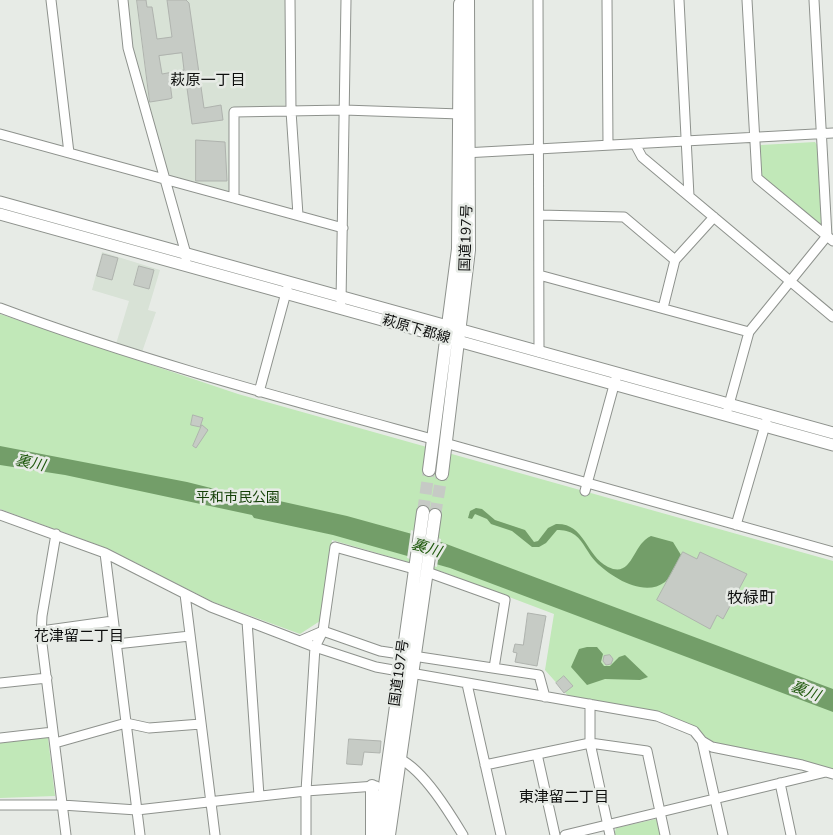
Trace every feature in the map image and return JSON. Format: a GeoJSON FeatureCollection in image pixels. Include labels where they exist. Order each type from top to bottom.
{"type":"FeatureCollection","features":[{"type":"Feature","properties":{"kind":"highway","name":"国道197号"},"geometry":{"type":"LineString","coordinates":[[442,474],[469,250],[465,153],[460,114],[460,0]]}},
{"type":"Feature","properties":{"kind":"highway","name":"国道197号"},"geometry":{"type":"LineString","coordinates":[[429,470],[458,249],[465,153],[468,0]]}},
{"type":"Feature","properties":{"kind":"highway","name":"国道197号"},"geometry":{"type":"LineString","coordinates":[[378,835],[390,786],[406,672],[428,568],[432,536],[429,514],[419,532],[409,655]]}},
{"type":"Feature","properties":{"kind":"highway","name":"国道197号"},"geometry":{"type":"LineString","coordinates":[[389,835],[390,786],[400,758],[406,672]]}},
{"type":"Feature","properties":{"kind":"highway"},"geometry":{"type":"LineString","coordinates":[[372,786],[372,835]]}},
{"type":"Feature","properties":{"kind":"main road","name":"萩原下郡線"},"geometry":{"type":"LineString","coordinates":[[0,202],[185,260]]}},
{"type":"Feature","properties":{"kind":"main road","name":"萩原下郡線"},"geometry":{"type":"LineString","coordinates":[[0,214],[185,260],[728,410],[766,421],[833,445]]}},
{"type":"Feature","properties":{"kind":"main road","name":"萩原下郡線"},"geometry":{"type":"LineString","coordinates":[[459,336],[539,352],[616,379]]}},
{"type":"Feature","properties":{"kind":"main road","name":"萩原下郡線"},"geometry":{"type":"LineString","coordinates":[[766,421],[833,433]]}},
{"type":"Feature","properties":{"kind":"street"},"geometry":{"type":"LineString","coordinates":[[52,0],[69,153]]}},
{"type":"Feature","properties":{"kind":"street"},"geometry":{"type":"LineString","coordinates":[[123,0],[128,48],[166,179],[185,260]]}},
{"type":"Feature","properties":{"kind":"street"},"geometry":{"type":"LineString","coordinates":[[290,0],[291,111],[298,215]]}},
{"type":"Feature","properties":{"kind":"street"},"geometry":{"type":"LineString","coordinates":[[341,303],[346,0]]}},
{"type":"Feature","properties":{"kind":"street"},"geometry":{"type":"LineString","coordinates":[[538,0],[539,352]]}},
{"type":"Feature","properties":{"kind":"street"},"geometry":{"type":"LineString","coordinates":[[608,0],[608,145]]}},
{"type":"Feature","properties":{"kind":"street"},"geometry":{"type":"LineString","coordinates":[[679,0],[689,196]]}},
{"type":"Feature","properties":{"kind":"street"},"geometry":{"type":"LineString","coordinates":[[747,0],[757,178],[830,239]]}},
{"type":"Feature","properties":{"kind":"street"},"geometry":{"type":"LineString","coordinates":[[728,410],[750,332],[791,282],[830,239],[814,0]]}},
{"type":"Feature","properties":{"kind":"street"},"geometry":{"type":"LineString","coordinates":[[234,198],[234,112],[344,110],[460,114]]}},
{"type":"Feature","properties":{"kind":"street"},"geometry":{"type":"LineString","coordinates":[[465,153],[833,133]]}},
{"type":"Feature","properties":{"kind":"street"},"geometry":{"type":"LineString","coordinates":[[0,134],[343,228]]}},
{"type":"Feature","properties":{"kind":"street"},"geometry":{"type":"LineString","coordinates":[[635,144],[642,157],[833,317]]}},
{"type":"Feature","properties":{"kind":"street"},"geometry":{"type":"LineString","coordinates":[[538,215],[624,217],[675,260]]}},
{"type":"Feature","properties":{"kind":"street"},"geometry":{"type":"LineString","coordinates":[[663,308],[675,260],[714,217]]}},
{"type":"Feature","properties":{"kind":"street"},"geometry":{"type":"LineString","coordinates":[[539,275],[750,332]]}},
{"type":"Feature","properties":{"kind":"street"},"geometry":{"type":"LineString","coordinates":[[259,392],[288,288]]}},
{"type":"Feature","properties":{"kind":"street"},"geometry":{"type":"LineString","coordinates":[[0,308],[82,339],[259,392],[432,439]]}},
{"type":"Feature","properties":{"kind":"street"},"geometry":{"type":"LineString","coordinates":[[586,487],[616,379]]}},
{"type":"Feature","properties":{"kind":"street"},"geometry":{"type":"LineString","coordinates":[[736,524],[766,421]]}},
{"type":"Feature","properties":{"kind":"street"},"geometry":{"type":"LineString","coordinates":[[445,443],[586,487],[736,524],[833,552]]}},
{"type":"Feature","properties":{"kind":"street"},"geometry":{"type":"LineString","coordinates":[[0,515],[56,534],[105,554],[185,594],[247,621],[315,647],[376,667],[657,716],[694,731],[702,741],[712,747],[802,765],[830,773]]}},
{"type":"Feature","properties":{"kind":"street"},"geometry":{"type":"LineString","coordinates":[[56,534],[41,631],[66,835]]}},
{"type":"Feature","properties":{"kind":"street"},"geometry":{"type":"LineString","coordinates":[[306,835],[306,791],[315,647],[323,631],[335,547],[415,564]]}},
{"type":"Feature","properties":{"kind":"street"},"geometry":{"type":"LineString","coordinates":[[105,554],[140,835]]}},
{"type":"Feature","properties":{"kind":"street"},"geometry":{"type":"LineString","coordinates":[[428,568],[505,600],[494,668]]}},
{"type":"Feature","properties":{"kind":"street"},"geometry":{"type":"LineString","coordinates":[[185,594],[216,835]]}},
{"type":"Feature","properties":{"kind":"street"},"geometry":{"type":"LineString","coordinates":[[41,631],[113,620]]}},
{"type":"Feature","properties":{"kind":"street"},"geometry":{"type":"LineString","coordinates":[[247,621],[259,796]]}},
{"type":"Feature","properties":{"kind":"street"},"geometry":{"type":"LineString","coordinates":[[300,641],[323,631],[380,651],[539,675],[546,697]]}},
{"type":"Feature","properties":{"kind":"street"},"geometry":{"type":"LineString","coordinates":[[116,644],[190,636]]}},
{"type":"Feature","properties":{"kind":"street"},"geometry":{"type":"LineString","coordinates":[[0,683],[47,678]]}},
{"type":"Feature","properties":{"kind":"street"},"geometry":{"type":"LineString","coordinates":[[467,684],[501,835]]}},
{"type":"Feature","properties":{"kind":"street"},"geometry":{"type":"LineString","coordinates":[[590,704],[590,743],[610,835]]}},
{"type":"Feature","properties":{"kind":"street"},"geometry":{"type":"LineString","coordinates":[[55,743],[126,723],[155,728],[201,724]]}},
{"type":"Feature","properties":{"kind":"street"},"geometry":{"type":"LineString","coordinates":[[0,738],[54,732]]}},
{"type":"Feature","properties":{"kind":"street"},"geometry":{"type":"LineString","coordinates":[[702,741],[722,835]]}},
{"type":"Feature","properties":{"kind":"street"},"geometry":{"type":"LineString","coordinates":[[485,765],[590,743],[647,750],[665,835]]}},
{"type":"Feature","properties":{"kind":"street"},"geometry":{"type":"LineString","coordinates":[[537,754],[556,835]]}},
{"type":"Feature","properties":{"kind":"street"},"geometry":{"type":"LineString","coordinates":[[400,758],[408,763],[420,776],[441,802],[463,835]]}},
{"type":"Feature","properties":{"kind":"street"},"geometry":{"type":"LineString","coordinates":[[565,835],[780,783],[830,773]]}},
{"type":"Feature","properties":{"kind":"street"},"geometry":{"type":"LineString","coordinates":[[780,783],[791,835]]}},
{"type":"Feature","properties":{"kind":"street"},"geometry":{"type":"LineString","coordinates":[[0,805],[62,805],[137,810],[306,791],[390,786]]}},
{"type":"Feature","properties":{"kind":"shaded area"},"geometry":{"type":"Polygon","coordinates":[[[126,0],[286,0],[285,108],[230,108],[232,191],[230,193],[171,177],[168,174],[133,47],[126,0]]]}},
{"type":"Feature","properties":{"kind":"shaded area"},"geometry":{"type":"Polygon","coordinates":[[[102,252],[160,270],[148,310],[156,312],[142,352],[116,344],[129,301],[92,290],[102,252]]]}},
{"type":"Feature","properties":{"kind":"green space"},"geometry":{"type":"Polygon","coordinates":[[[815,142],[817,145],[822,224],[818,225],[760,175],[759,147],[761,145],[815,142]]]}},
{"type":"Feature","properties":{"kind":"green space","name":"平和市民公園"},"geometry":{"type":"Polygon","coordinates":[[[0,314],[238,394],[833,561],[833,769],[718,745],[679,721],[569,697],[545,670],[554,614],[443,572],[332,540],[320,621],[300,634],[213,602],[109,549],[0,509],[0,314]]]}},
{"type":"Feature","properties":{"kind":"green space"},"geometry":{"type":"Polygon","coordinates":[[[45,735],[48,738],[55,796],[0,798],[0,741],[45,735]]]}},
{"type":"Feature","properties":{"kind":"green space"},"geometry":{"type":"Polygon","coordinates":[[[656,819],[659,821],[662,835],[614,835],[616,828],[656,819]]]}},
{"type":"Feature","properties":{"kind":"water","name":"裏川"},"geometry":{"type":"Polygon","coordinates":[[[0,446],[187,482],[251,498],[257,496],[347,516],[441,542],[833,689],[833,712],[450,568],[333,535],[254,518],[252,515],[65,475],[0,465],[0,446]]]}},
{"type":"Feature","properties":{"kind":"water"},"geometry":{"type":"Polygon","coordinates":[[[476,508],[482,509],[495,520],[525,530],[534,542],[538,541],[548,528],[556,524],[566,525],[579,534],[600,562],[616,569],[628,565],[640,546],[651,536],[673,542],[681,555],[665,582],[647,588],[638,587],[628,584],[602,568],[578,538],[571,533],[557,530],[546,543],[539,547],[532,547],[512,531],[491,524],[487,519],[475,514],[472,519],[468,518],[470,511],[476,508]]]}},
{"type":"Feature","properties":{"kind":"water"},"geometry":{"type":"Polygon","coordinates":[[[597,647],[603,654],[601,662],[604,666],[610,666],[619,657],[625,655],[648,677],[640,680],[605,679],[587,685],[571,667],[579,649],[597,647]]]}},
{"type":"Feature","properties":{"kind":"pier"},"geometry":{"type":"Polygon","coordinates":[[[411,530],[441,539],[437,567],[407,558],[411,530]]]}},
{"type":"Feature","properties":{"kind":"building"},"geometry":{"type":"Polygon","coordinates":[[[137,0],[146,0],[147,7],[152,7],[157,39],[172,37],[167,0],[186,0],[189,3],[204,108],[221,105],[223,120],[192,124],[186,81],[170,83],[172,98],[150,102],[137,0]],[[182,53],[159,56],[162,74],[184,70],[182,53]]]}},
{"type":"Feature","properties":{"kind":"building"},"geometry":{"type":"Polygon","coordinates":[[[196,140],[225,142],[227,181],[196,181],[196,140]]]}},
{"type":"Feature","properties":{"kind":"building"},"geometry":{"type":"Polygon","coordinates":[[[103,254],[118,258],[112,280],[97,276],[103,254]]]}},
{"type":"Feature","properties":{"kind":"building"},"geometry":{"type":"Polygon","coordinates":[[[139,266],[154,270],[149,289],[134,285],[139,266]]]}},
{"type":"Feature","properties":{"kind":"building"},"geometry":{"type":"Polygon","coordinates":[[[193,415],[203,418],[200,427],[191,425],[193,415]]]}},
{"type":"Feature","properties":{"kind":"building"},"geometry":{"type":"Polygon","coordinates":[[[202,425],[208,430],[196,448],[193,446],[202,425]]]}},
{"type":"Feature","properties":{"kind":"building"},"geometry":{"type":"Polygon","coordinates":[[[683,552],[697,559],[700,552],[747,574],[723,619],[717,615],[710,629],[657,600],[683,552]]]}},
{"type":"Feature","properties":{"kind":"building"},"geometry":{"type":"Polygon","coordinates":[[[528,613],[546,616],[537,666],[515,662],[517,653],[513,652],[515,644],[523,645],[528,613]]]}},
{"type":"Feature","properties":{"kind":"building"},"geometry":{"type":"Polygon","coordinates":[[[610,655],[613,659],[611,664],[606,665],[603,661],[604,656],[610,655]]]}},
{"type":"Feature","properties":{"kind":"building"},"geometry":{"type":"Polygon","coordinates":[[[564,676],[573,686],[564,693],[556,683],[564,676]]]}},
{"type":"Feature","properties":{"kind":"building"},"geometry":{"type":"Polygon","coordinates":[[[349,739],[381,741],[380,753],[364,752],[362,765],[347,764],[349,739]]]}},
{"type":"Feature","properties":{"kind":"tunnel"},"geometry":{"type":"LineString","coordinates":[[423,512],[429,470]]}},
{"type":"Feature","properties":{"kind":"tunnel"},"geometry":{"type":"LineString","coordinates":[[435,515],[442,474]]}},
{"type":"Feature","properties":{"kind":"district","name":"萩原一丁目"},"geometry":{"type":"Point","coordinates":[208,81]}},
{"type":"Feature","properties":{"kind":"district","name":"牧緑町"},"geometry":{"type":"Point","coordinates":[751,599]}},
{"type":"Feature","properties":{"kind":"district","name":"花津留二丁目"},"geometry":{"type":"Point","coordinates":[79,637]}},
{"type":"Feature","properties":{"kind":"district","name":"東津留二丁目"},"geometry":{"type":"Point","coordinates":[564,798]}}]}
